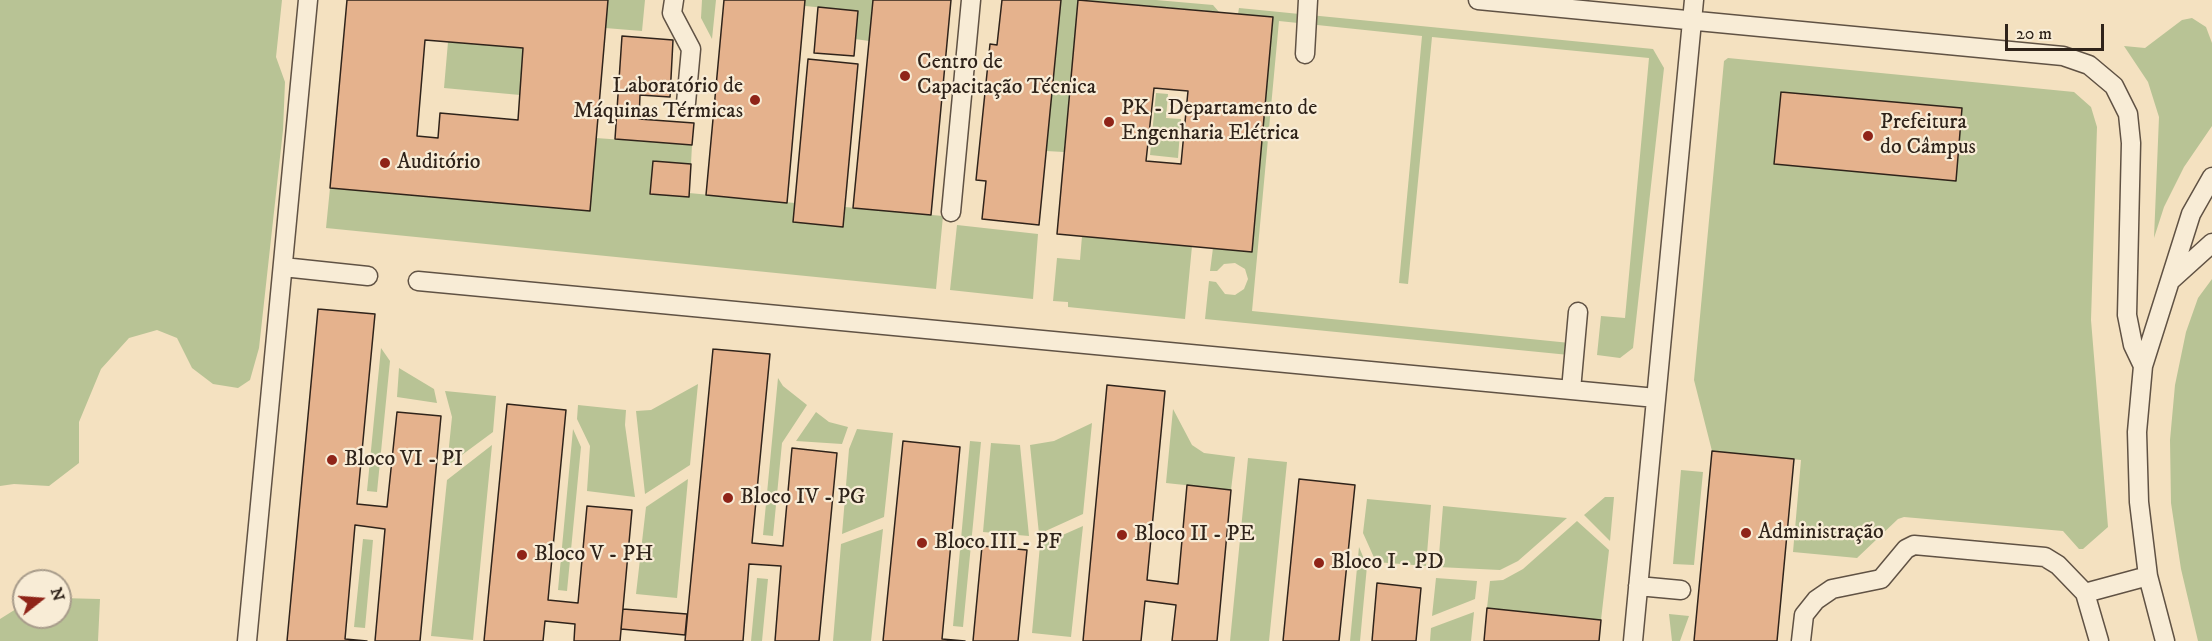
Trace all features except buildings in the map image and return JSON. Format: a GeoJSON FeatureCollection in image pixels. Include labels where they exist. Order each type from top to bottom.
{"type":"FeatureCollection","features":[{"type":"Feature","properties":{"kind":"lane"},"geometry":{"type":"LineString","coordinates":[[247,641],[308,0]]}},
{"type":"Feature","properties":{"kind":"lane"},"geometry":{"type":"LineString","coordinates":[[674,0],[672,13],[690,49],[686,103]]}},
{"type":"Feature","properties":{"kind":"lane"},"geometry":{"type":"LineString","coordinates":[[951,212],[971,0]]}},
{"type":"Feature","properties":{"kind":"lane"},"geometry":{"type":"LineString","coordinates":[[1305,54],[1308,0]]}},
{"type":"Feature","properties":{"kind":"lane"},"geometry":{"type":"LineString","coordinates":[[1478,0],[2063,56],[2089,65],[2114,86],[2128,114],[2131,143],[2127,315],[2133,345],[2143,366]]}},
{"type":"Feature","properties":{"kind":"lane"},"geometry":{"type":"LineString","coordinates":[[1633,641],[1694,0]]}},
{"type":"Feature","properties":{"kind":"lane"},"geometry":{"type":"LineString","coordinates":[[2165,641],[2148,576],[2139,502],[2137,432],[2143,366],[2191,214],[2212,177]]}},
{"type":"Feature","properties":{"kind":"lane"},"geometry":{"type":"LineString","coordinates":[[2169,282],[2212,243]]}},
{"type":"Feature","properties":{"kind":"lane"},"geometry":{"type":"LineString","coordinates":[[283,267],[368,276]]}},
{"type":"Feature","properties":{"kind":"lane"},"geometry":{"type":"LineString","coordinates":[[418,280],[1656,399]]}},
{"type":"Feature","properties":{"kind":"lane"},"geometry":{"type":"LineString","coordinates":[[1571,390],[1578,312]]}},
{"type":"Feature","properties":{"kind":"lane"},"geometry":{"type":"LineString","coordinates":[[1801,641],[1804,615],[1816,600],[1832,589],[1881,579],[1906,549],[1914,544],[2045,557],[2058,565],[2085,593],[2099,641]]}},
{"type":"Feature","properties":{"kind":"lane"},"geometry":{"type":"LineString","coordinates":[[2085,593],[2148,576]]}},
{"type":"Feature","properties":{"kind":"lane"},"geometry":{"type":"LineString","coordinates":[[1638,586],[1681,590]]}},
{"type":"Feature","properties":{"kind":"green space"},"geometry":{"type":"Polygon","coordinates":[[[0,0],[282,0],[276,57],[285,82],[283,130],[259,348],[250,380],[238,388],[213,384],[192,368],[177,338],[157,330],[129,338],[101,369],[79,422],[79,463],[49,486],[14,484],[0,486],[0,0]]]}},
{"type":"Feature","properties":{"kind":"green space"},"geometry":{"type":"Polygon","coordinates":[[[608,0],[645,0],[642,31],[605,28],[608,0]]]}},
{"type":"Feature","properties":{"kind":"green space"},"geometry":{"type":"Polygon","coordinates":[[[702,0],[716,0],[712,39],[701,18],[702,0]]]}},
{"type":"Feature","properties":{"kind":"green space"},"geometry":{"type":"Polygon","coordinates":[[[805,0],[873,0],[869,41],[855,39],[857,11],[805,6],[805,0]]]}},
{"type":"Feature","properties":{"kind":"green space"},"geometry":{"type":"Polygon","coordinates":[[[1061,0],[1078,0],[1064,152],[1046,151],[1061,0]]]}},
{"type":"Feature","properties":{"kind":"green space"},"geometry":{"type":"Polygon","coordinates":[[[1080,0],[1156,0],[1213,5],[1219,12],[1080,0]]]}},
{"type":"Feature","properties":{"kind":"green space"},"geometry":{"type":"Polygon","coordinates":[[[1239,8],[1653,49],[1664,68],[1633,348],[1620,358],[1597,355],[1601,316],[1625,318],[1649,58],[1432,37],[1408,284],[1399,283],[1422,36],[1279,21],[1252,311],[1570,343],[1569,355],[1205,319],[1209,281],[1216,282],[1225,294],[1235,295],[1244,289],[1248,279],[1245,269],[1235,263],[1224,264],[1217,271],[1210,271],[1213,248],[1252,252],[1273,18],[1238,14],[1239,8]]]}},
{"type":"Feature","properties":{"kind":"green space"},"geometry":{"type":"Polygon","coordinates":[[[2192,18],[2206,27],[2212,43],[2212,126],[2184,167],[2164,207],[2154,238],[2159,117],[2148,82],[2124,46],[2145,48],[2182,20],[2192,18]]]}},
{"type":"Feature","properties":{"kind":"green space"},"geometry":{"type":"Polygon","coordinates":[[[448,42],[523,48],[520,95],[444,88],[448,42]]]}},
{"type":"Feature","properties":{"kind":"green space"},"geometry":{"type":"Polygon","coordinates":[[[1728,58],[2074,92],[2091,107],[2097,127],[2091,320],[2108,527],[2083,549],[2079,549],[2063,531],[1904,517],[1898,519],[1857,558],[1793,552],[1801,460],[1712,451],[1694,380],[1724,61],[1728,58]]]}},
{"type":"Feature","properties":{"kind":"green space"},"geometry":{"type":"Polygon","coordinates":[[[1156,93],[1168,94],[1166,118],[1181,119],[1178,158],[1150,155],[1156,93]]]}},
{"type":"Feature","properties":{"kind":"green space"},"geometry":{"type":"Polygon","coordinates":[[[596,138],[692,145],[691,164],[653,161],[651,194],[688,197],[689,193],[795,203],[793,222],[843,227],[845,207],[943,216],[936,289],[326,228],[330,188],[596,138]]]}},
{"type":"Feature","properties":{"kind":"green space"},"geometry":{"type":"Polygon","coordinates":[[[957,225],[1038,234],[1033,299],[950,290],[957,225]]]}},
{"type":"Feature","properties":{"kind":"green space"},"geometry":{"type":"Polygon","coordinates":[[[1082,236],[1192,246],[1185,319],[1068,307],[1068,302],[1053,301],[1057,258],[1080,260],[1082,236]]]}},
{"type":"Feature","properties":{"kind":"green space"},"geometry":{"type":"Polygon","coordinates":[[[2212,279],[2212,641],[2198,641],[2181,569],[2171,503],[2170,440],[2175,385],[2186,332],[2198,298],[2212,279]]]}},
{"type":"Feature","properties":{"kind":"green space"},"geometry":{"type":"Polygon","coordinates":[[[381,348],[390,361],[377,492],[367,491],[381,348]]]}},
{"type":"Feature","properties":{"kind":"green space"},"geometry":{"type":"Polygon","coordinates":[[[399,368],[434,389],[437,403],[397,397],[399,368]]]}},
{"type":"Feature","properties":{"kind":"green space"},"geometry":{"type":"Polygon","coordinates":[[[778,378],[783,386],[807,405],[782,443],[773,536],[763,535],[778,378]]]}},
{"type":"Feature","properties":{"kind":"green space"},"geometry":{"type":"Polygon","coordinates":[[[698,384],[690,465],[645,494],[636,411],[651,410],[698,384]]]}},
{"type":"Feature","properties":{"kind":"green space"},"geometry":{"type":"Polygon","coordinates":[[[445,391],[496,396],[493,432],[447,466],[452,417],[445,391]]]}},
{"type":"Feature","properties":{"kind":"green space"},"geometry":{"type":"Polygon","coordinates":[[[578,405],[626,410],[625,425],[635,497],[587,491],[590,446],[577,419],[578,405]]]}},
{"type":"Feature","properties":{"kind":"green space"},"geometry":{"type":"Polygon","coordinates":[[[1173,409],[1192,445],[1204,453],[1235,457],[1231,490],[1166,483],[1173,409]]]}},
{"type":"Feature","properties":{"kind":"green space"},"geometry":{"type":"Polygon","coordinates":[[[816,412],[829,422],[848,427],[842,444],[796,441],[816,412]]]}},
{"type":"Feature","properties":{"kind":"green space"},"geometry":{"type":"Polygon","coordinates":[[[1092,423],[1083,514],[1039,534],[1030,445],[1054,441],[1092,423]]]}},
{"type":"Feature","properties":{"kind":"green space"},"geometry":{"type":"Polygon","coordinates":[[[573,429],[581,447],[567,591],[558,590],[573,429]]]}},
{"type":"Feature","properties":{"kind":"green space"},"geometry":{"type":"Polygon","coordinates":[[[857,429],[893,433],[884,517],[842,534],[849,449],[857,429]]]}},
{"type":"Feature","properties":{"kind":"green space"},"geometry":{"type":"Polygon","coordinates":[[[970,441],[981,442],[963,627],[953,626],[970,441]]]}},
{"type":"Feature","properties":{"kind":"green space"},"geometry":{"type":"Polygon","coordinates":[[[991,443],[1020,445],[1029,536],[983,532],[991,443]]]}},
{"type":"Feature","properties":{"kind":"green space"},"geometry":{"type":"Polygon","coordinates":[[[492,445],[473,640],[431,636],[447,480],[492,445]]]}},
{"type":"Feature","properties":{"kind":"green space"},"geometry":{"type":"Polygon","coordinates":[[[1248,458],[1287,462],[1269,641],[1230,641],[1248,458]]]}},
{"type":"Feature","properties":{"kind":"green space"},"geometry":{"type":"Polygon","coordinates":[[[1681,470],[1703,472],[1694,565],[1673,564],[1681,470]]]}},
{"type":"Feature","properties":{"kind":"green space"},"geometry":{"type":"Polygon","coordinates":[[[688,479],[677,598],[636,594],[646,507],[688,479]]]}},
{"type":"Feature","properties":{"kind":"green space"},"geometry":{"type":"Polygon","coordinates":[[[1605,497],[1614,497],[1610,541],[1584,515],[1605,497]]]}},
{"type":"Feature","properties":{"kind":"green space"},"geometry":{"type":"Polygon","coordinates":[[[1367,499],[1431,505],[1426,566],[1376,562],[1363,533],[1367,499]]]}},
{"type":"Feature","properties":{"kind":"green space"},"geometry":{"type":"Polygon","coordinates":[[[1443,506],[1567,518],[1518,561],[1500,570],[1438,567],[1443,506]]]}},
{"type":"Feature","properties":{"kind":"green space"},"geometry":{"type":"Polygon","coordinates":[[[1577,521],[1609,550],[1601,620],[1487,608],[1490,581],[1503,580],[1523,569],[1577,521]]]}},
{"type":"Feature","properties":{"kind":"green space"},"geometry":{"type":"Polygon","coordinates":[[[1083,526],[1071,637],[1032,633],[1040,545],[1083,526]]]}},
{"type":"Feature","properties":{"kind":"green space"},"geometry":{"type":"Polygon","coordinates":[[[883,529],[871,641],[833,641],[841,544],[883,529]]]}},
{"type":"Feature","properties":{"kind":"green space"},"geometry":{"type":"Polygon","coordinates":[[[363,539],[373,540],[365,628],[354,627],[363,539]]]}},
{"type":"Feature","properties":{"kind":"green space"},"geometry":{"type":"Polygon","coordinates":[[[1359,547],[1367,566],[1360,641],[1350,641],[1359,547]]]}},
{"type":"Feature","properties":{"kind":"green space"},"geometry":{"type":"Polygon","coordinates":[[[757,578],[768,579],[762,641],[751,641],[757,578]]]}},
{"type":"Feature","properties":{"kind":"green space"},"geometry":{"type":"Polygon","coordinates":[[[1436,578],[1477,581],[1475,599],[1432,616],[1436,578]]]}},
{"type":"Feature","properties":{"kind":"green space"},"geometry":{"type":"Polygon","coordinates":[[[72,598],[100,599],[98,641],[0,641],[0,619],[12,612],[12,629],[72,629],[72,598]]]}},
{"type":"Feature","properties":{"kind":"green space"},"geometry":{"type":"Polygon","coordinates":[[[1474,612],[1471,641],[1430,641],[1431,628],[1474,612]]]}},
{"type":"Feature","properties":{"kind":"green space"},"geometry":{"type":"Polygon","coordinates":[[[1669,614],[1689,616],[1680,641],[1672,641],[1669,614]]]}},
{"type":"Feature","properties":{"kind":"place","name":"Centro de Capacitação Técnica"},"geometry":{"type":"Point","coordinates":[905,76]}},
{"type":"Feature","properties":{"kind":"place","name":"Laboratório de Máquinas Térmicas"},"geometry":{"type":"Point","coordinates":[755,100]}},
{"type":"Feature","properties":{"kind":"place","name":"PK - Departamento de Engenharia Elétrica"},"geometry":{"type":"Point","coordinates":[1109,122]}},
{"type":"Feature","properties":{"kind":"place","name":"Prefeitura do Câmpus"},"geometry":{"type":"Point","coordinates":[1868,136]}},
{"type":"Feature","properties":{"kind":"place","name":"Auditório"},"geometry":{"type":"Point","coordinates":[385,163]}},
{"type":"Feature","properties":{"kind":"place","name":"Bloco VI - PI"},"geometry":{"type":"Point","coordinates":[332,460]}},
{"type":"Feature","properties":{"kind":"place","name":"Bloco IV - PG"},"geometry":{"type":"Point","coordinates":[728,498]}},
{"type":"Feature","properties":{"kind":"place","name":"Administração"},"geometry":{"type":"Point","coordinates":[1746,533]}},
{"type":"Feature","properties":{"kind":"place","name":"Bloco II - PE"},"geometry":{"type":"Point","coordinates":[1122,535]}},
{"type":"Feature","properties":{"kind":"place","name":"Bloco III - PF"},"geometry":{"type":"Point","coordinates":[922,543]}},
{"type":"Feature","properties":{"kind":"place","name":"Bloco V - PH"},"geometry":{"type":"Point","coordinates":[522,555]}},
{"type":"Feature","properties":{"kind":"place","name":"Bloco I - PD"},"geometry":{"type":"Point","coordinates":[1319,563]}}]}
